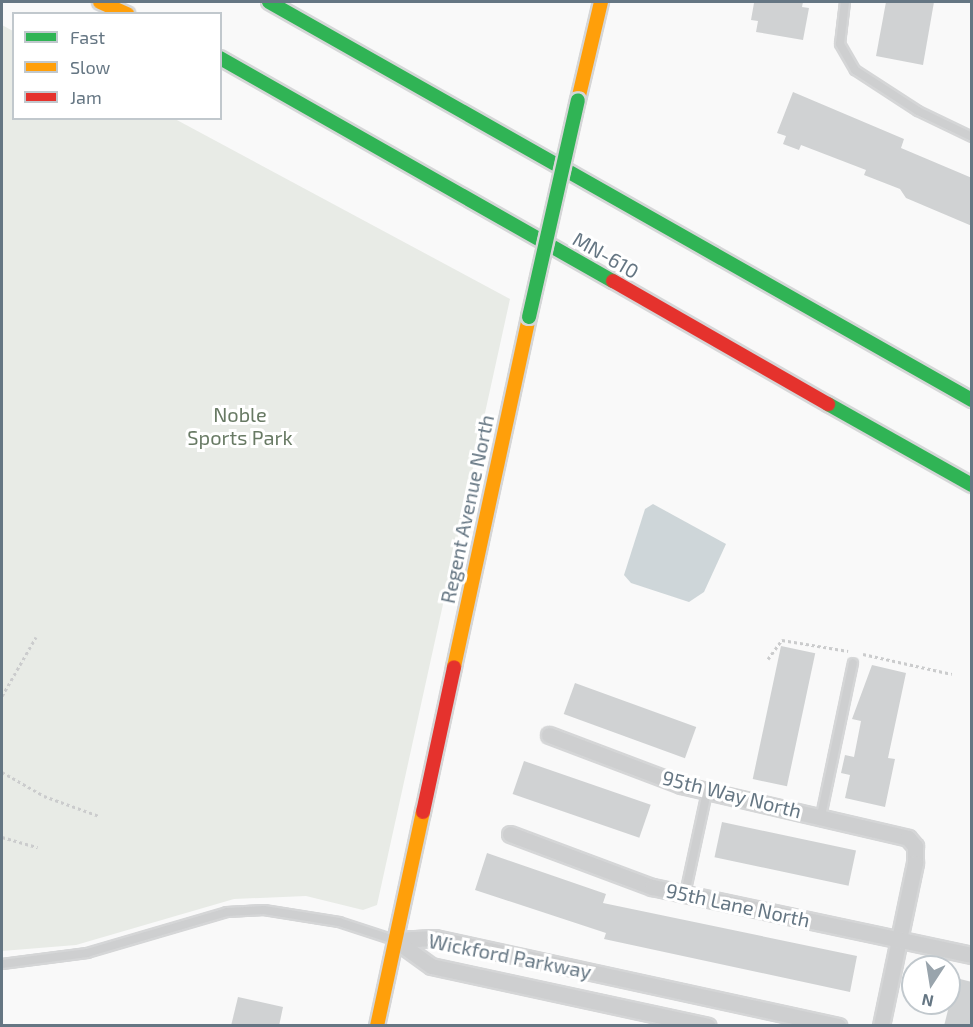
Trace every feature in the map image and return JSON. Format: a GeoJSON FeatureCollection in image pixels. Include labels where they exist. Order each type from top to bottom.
{"type":"FeatureCollection","features":[{"type":"Feature","properties":{"kind":"main road"},"geometry":{"type":"LineString","coordinates":[[100,2],[122,12]]}},
{"type":"Feature","properties":{"kind":"main road"},"geometry":{"type":"LineString","coordinates":[[115,2],[134,12]]}},
{"type":"Feature","properties":{"kind":"main road"},"geometry":{"type":"LineString","coordinates":[[269,2],[972,400]]}},
{"type":"Feature","properties":{"kind":"main road","name":"Regent Avenue North"},"geometry":{"type":"LineString","coordinates":[[376,1026],[529,317],[601,2]]}},
{"type":"Feature","properties":{"kind":"main road","name":"MN-610"},"geometry":{"type":"LineString","coordinates":[[222,59],[972,485]]}},
{"type":"Feature","properties":{"kind":"street","name":"95th Way North"},"geometry":{"type":"LineString","coordinates":[[549,735],[707,792],[897,832],[915,846],[899,939]]}},
{"type":"Feature","properties":{"kind":"street","name":"95th Lane North"},"geometry":{"type":"LineString","coordinates":[[510,834],[685,894],[972,955]]}},
{"type":"Feature","properties":{"kind":"street","name":"Wickford Parkway"},"geometry":{"type":"LineString","coordinates":[[395,940],[435,939],[839,1026]]}},
{"type":"Feature","properties":{"kind":"street"},"geometry":{"type":"LineString","coordinates":[[881,1026],[899,939]]}},
{"type":"Feature","properties":{"kind":"street","name":"Wickford Parkway"},"geometry":{"type":"LineString","coordinates":[[395,940],[431,966],[708,1026]]}},
{"type":"Feature","properties":{"kind":"lane"},"geometry":{"type":"LineString","coordinates":[[845,2],[840,44],[855,70],[918,111],[972,137]]}},
{"type":"Feature","properties":{"kind":"lane"},"geometry":{"type":"LineString","coordinates":[[821,816],[853,663]]}},
{"type":"Feature","properties":{"kind":"lane"},"geometry":{"type":"LineString","coordinates":[[685,894],[707,792]]}},
{"type":"Feature","properties":{"kind":"lane"},"geometry":{"type":"LineString","coordinates":[[2,964],[68,957],[227,912],[264,910],[329,920],[395,940]]}},
{"type":"Feature","properties":{"kind":"path"},"geometry":{"type":"LineString","coordinates":[[2,696],[36,637]]}},
{"type":"Feature","properties":{"kind":"path"},"geometry":{"type":"LineString","coordinates":[[2,772],[44,796],[99,816]]}},
{"type":"Feature","properties":{"kind":"path"},"geometry":{"type":"LineString","coordinates":[[2,837],[38,847]]}},
{"type":"Feature","properties":{"kind":"green space","name":"Noble Sports Park"},"geometry":{"type":"Polygon","coordinates":[[[2,25],[12,30],[12,120],[177,120],[510,299],[377,905],[363,910],[306,896],[234,899],[76,945],[2,951],[2,25]]]}},
{"type":"Feature","properties":{"kind":"shaded area"},"geometry":{"type":"Polygon","coordinates":[[[653,504],[726,544],[704,592],[689,602],[631,583],[624,575],[645,509],[653,504]]]}},
{"type":"Feature","properties":{"kind":"building"},"geometry":{"type":"Polygon","coordinates":[[[803,2],[802,7],[809,8],[803,40],[756,32],[758,21],[751,20],[754,3],[803,2]]]}},
{"type":"Feature","properties":{"kind":"building"},"geometry":{"type":"Polygon","coordinates":[[[886,2],[934,2],[923,65],[876,56],[886,2]]]}},
{"type":"Feature","properties":{"kind":"building"},"geometry":{"type":"Polygon","coordinates":[[[793,92],[904,139],[901,148],[972,178],[972,226],[906,198],[900,189],[864,175],[866,170],[801,145],[799,150],[783,144],[786,136],[777,133],[793,92]]]}},
{"type":"Feature","properties":{"kind":"building"},"geometry":{"type":"Polygon","coordinates":[[[781,646],[815,653],[787,786],[753,779],[781,646]]]}},
{"type":"Feature","properties":{"kind":"building"},"geometry":{"type":"Polygon","coordinates":[[[872,665],[906,673],[888,758],[895,759],[885,807],[845,798],[850,775],[841,773],[845,755],[854,757],[861,721],[852,719],[872,665]]]}},
{"type":"Feature","properties":{"kind":"building"},"geometry":{"type":"Polygon","coordinates":[[[575,683],[696,727],[685,758],[564,714],[575,683]]]}},
{"type":"Feature","properties":{"kind":"building"},"geometry":{"type":"Polygon","coordinates":[[[524,761],[651,805],[639,838],[513,794],[524,761]]]}},
{"type":"Feature","properties":{"kind":"building"},"geometry":{"type":"Polygon","coordinates":[[[722,822],[856,850],[849,886],[715,857],[722,822]]]}},
{"type":"Feature","properties":{"kind":"building"},"geometry":{"type":"Polygon","coordinates":[[[487,853],[606,894],[603,903],[857,956],[850,992],[604,939],[606,933],[475,890],[487,853]]]}},
{"type":"Feature","properties":{"kind":"building"},"geometry":{"type":"Polygon","coordinates":[[[961,979],[972,982],[972,1026],[944,1026],[947,1015],[961,1015],[961,979]]]}},
{"type":"Feature","properties":{"kind":"building"},"geometry":{"type":"Polygon","coordinates":[[[238,997],[283,1007],[279,1026],[231,1026],[238,997]]]}},
{"type":"Feature","properties":{"kind":"traffic: fast"},"geometry":{"type":"LineString","coordinates":[[269,2],[972,400]]}},
{"type":"Feature","properties":{"kind":"traffic: fast"},"geometry":{"type":"LineString","coordinates":[[222,59],[613,281]]}},
{"type":"Feature","properties":{"kind":"traffic: fast"},"geometry":{"type":"LineString","coordinates":[[529,317],[578,100]]}},
{"type":"Feature","properties":{"kind":"traffic: fast"},"geometry":{"type":"LineString","coordinates":[[828,404],[972,485]]}},
{"type":"Feature","properties":{"kind":"traffic: slow"},"geometry":{"type":"LineString","coordinates":[[100,2],[122,12]]}},
{"type":"Feature","properties":{"kind":"traffic: slow"},"geometry":{"type":"LineString","coordinates":[[578,100],[601,2]]}},
{"type":"Feature","properties":{"kind":"traffic: slow"},"geometry":{"type":"LineString","coordinates":[[454,667],[529,317]]}},
{"type":"Feature","properties":{"kind":"traffic: slow"},"geometry":{"type":"LineString","coordinates":[[377,1026],[423,812]]}},
{"type":"Feature","properties":{"kind":"traffic: jam"},"geometry":{"type":"LineString","coordinates":[[613,281],[828,404]]}},
{"type":"Feature","properties":{"kind":"traffic: jam"},"geometry":{"type":"LineString","coordinates":[[423,812],[454,667]]}}]}
